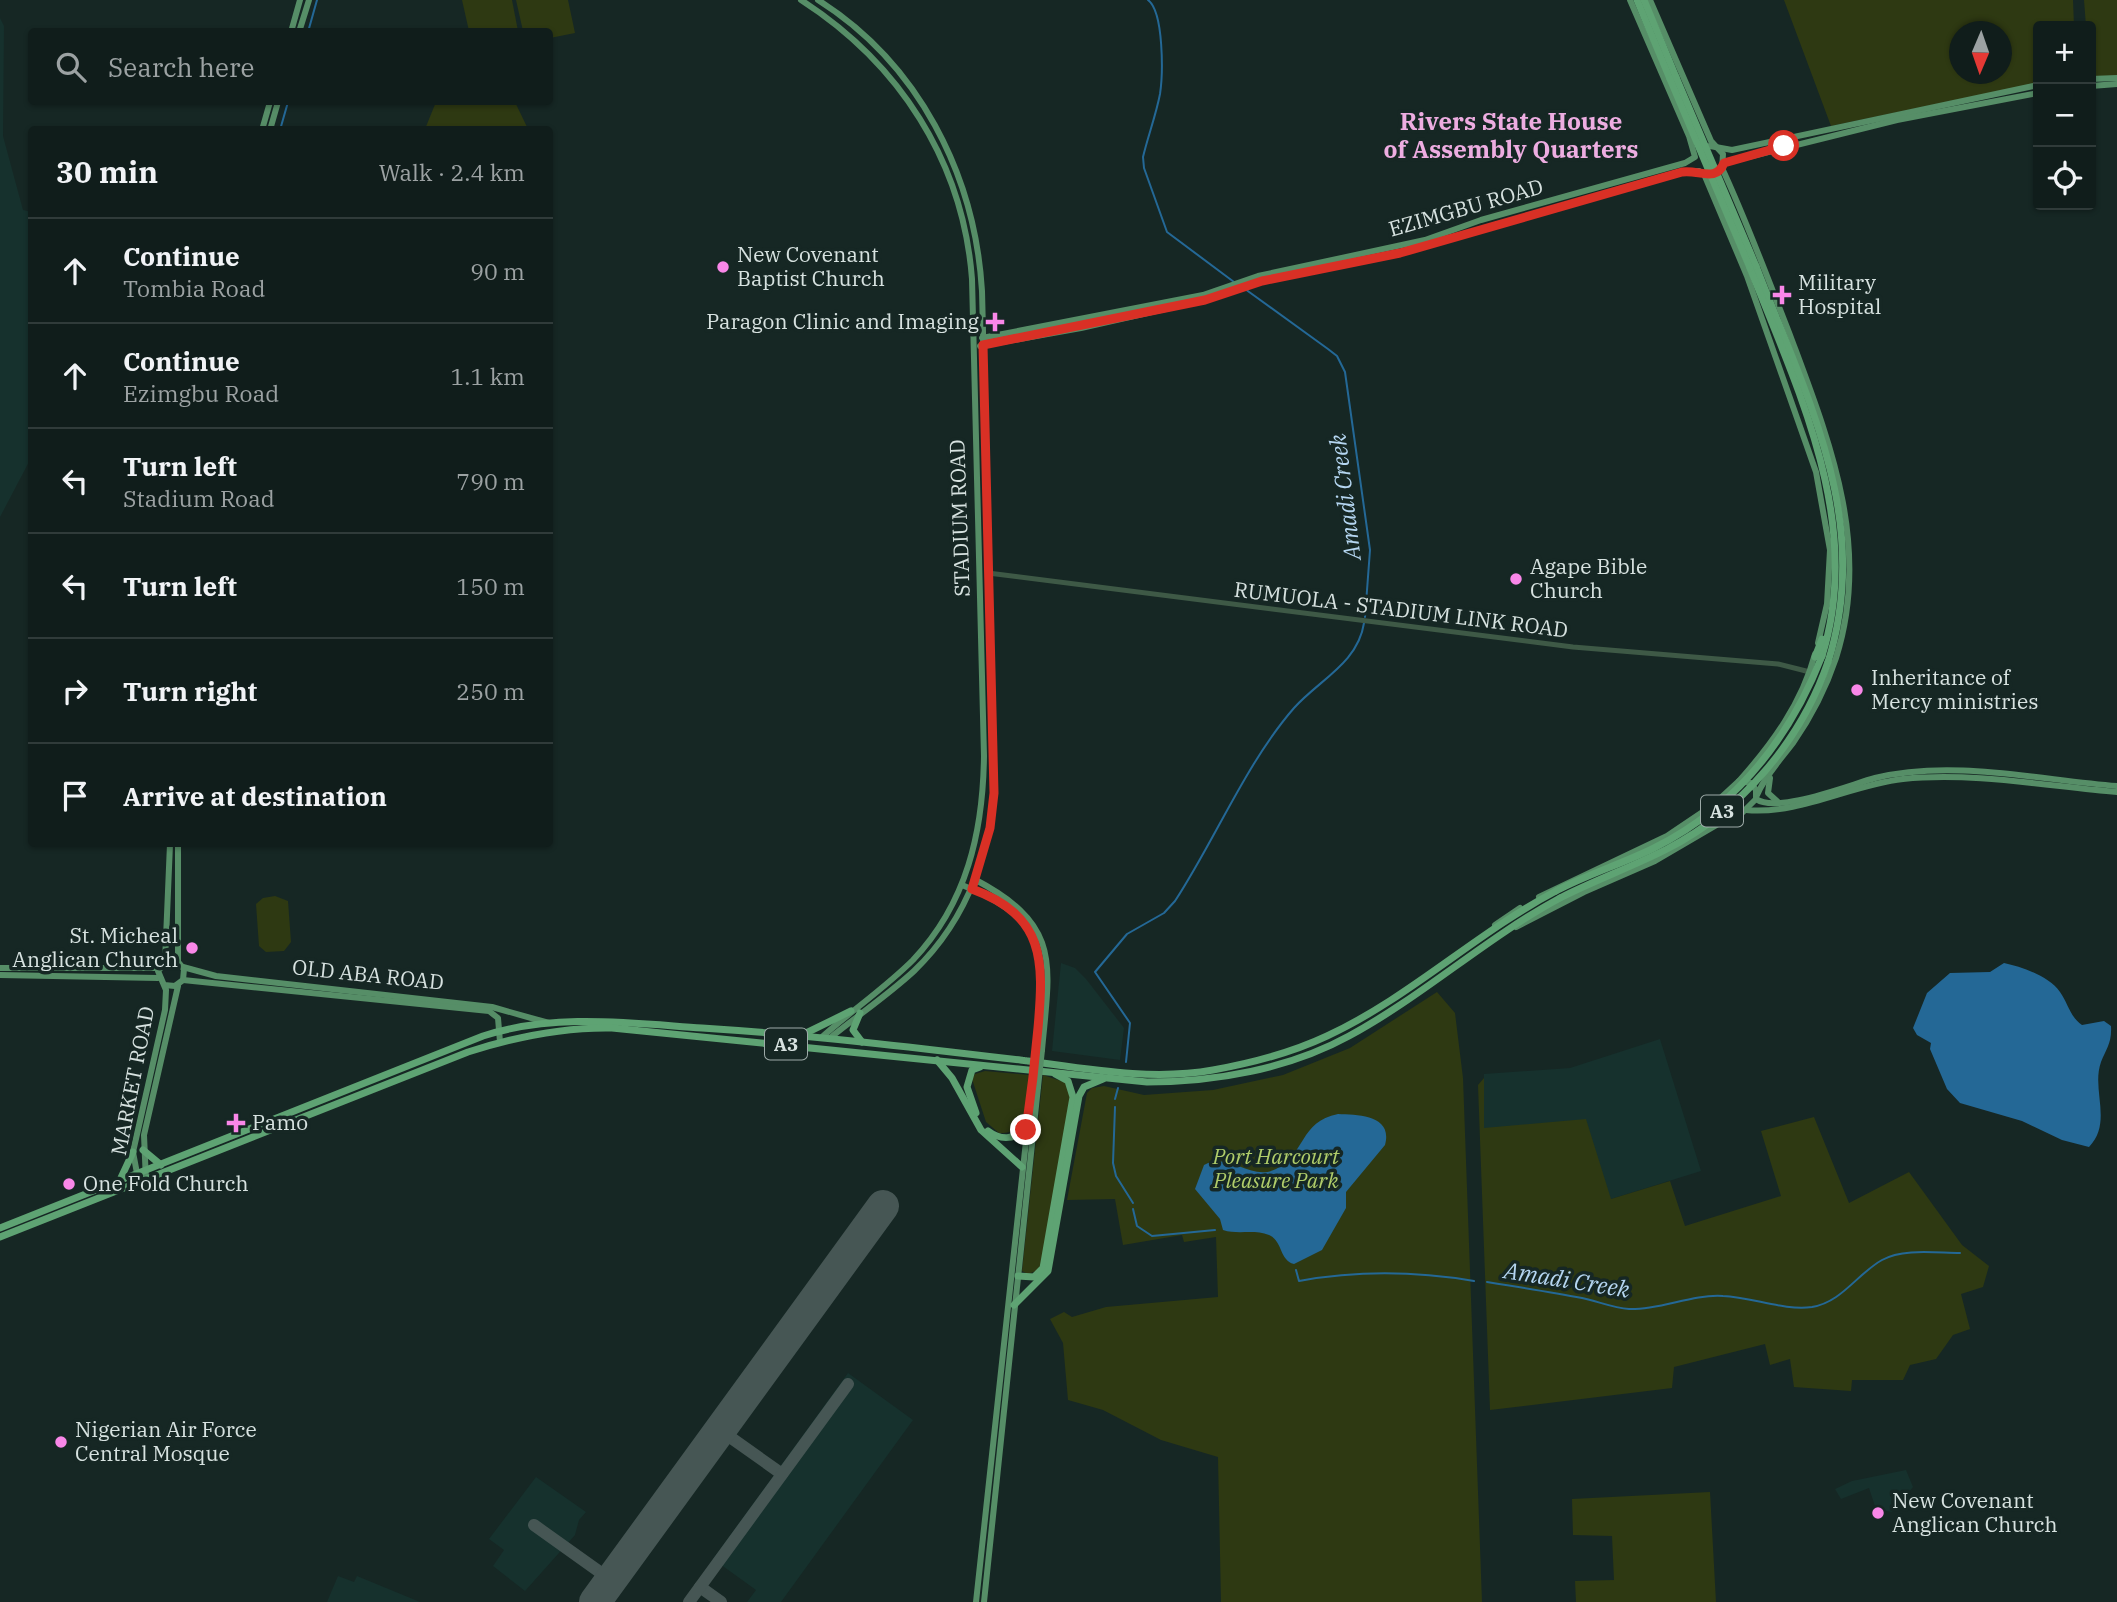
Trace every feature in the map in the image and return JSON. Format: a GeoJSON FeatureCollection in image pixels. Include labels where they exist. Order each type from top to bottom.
{"type":"FeatureCollection","features":[{"type":"Feature","properties":{"kind":"highway","name":"A3"},"geometry":{"type":"LineString","coordinates":[[0,1228],[499,1031],[549,1023],[611,1021],[802,1035],[1128,1073],[1212,1070],[1256,1061],[1329,1035],[1382,1005],[1488,932],[1670,840],[1723,803],[1758,769],[1785,734],[1808,692],[1842,605],[1842,522],[1828,455],[1753,267],[1637,0]]}},
{"type":"Feature","properties":{"kind":"highway","name":"A3"},"geometry":{"type":"LineString","coordinates":[[1644,0],[1673,78]]}},
{"type":"Feature","properties":{"kind":"highway","name":"A3"},"geometry":{"type":"LineString","coordinates":[[1753,267],[1827,484],[1836,538],[1837,585],[1822,658]]}},
{"type":"Feature","properties":{"kind":"highway"},"geometry":{"type":"LineString","coordinates":[[1843,555],[1847,606]]}},
{"type":"Feature","properties":{"kind":"highway","name":"A3"},"geometry":{"type":"LineString","coordinates":[[0,1237],[500,1042],[558,1031],[612,1028],[1157,1082],[1210,1078],[1258,1069],[1308,1054],[1367,1026],[1558,895]]}},
{"type":"Feature","properties":{"kind":"highway"},"geometry":{"type":"LineString","coordinates":[[802,1035],[850,1011]]}},
{"type":"Feature","properties":{"kind":"highway"},"geometry":{"type":"LineString","coordinates":[[860,1013],[853,1030],[862,1043]]}},
{"type":"Feature","properties":{"kind":"highway"},"geometry":{"type":"LineString","coordinates":[[937,1060],[952,1078],[981,1130],[1022,1167]]}},
{"type":"Feature","properties":{"kind":"highway"},"geometry":{"type":"LineString","coordinates":[[985,1065],[972,1070],[967,1082],[979,1119],[989,1133],[1000,1138],[1016,1136],[1026,1130]]}},
{"type":"Feature","properties":{"kind":"highway"},"geometry":{"type":"LineString","coordinates":[[1018,1276],[1034,1277],[1043,1268],[1072,1103],[1072,1086],[1051,1072]]}},
{"type":"Feature","properties":{"kind":"highway"},"geometry":{"type":"LineString","coordinates":[[1014,1306],[1048,1271],[1080,1091],[1090,1083],[1108,1078]]}},
{"type":"Feature","properties":{"kind":"highway"},"geometry":{"type":"LineString","coordinates":[[143,1150],[162,1165]]}},
{"type":"Feature","properties":{"kind":"highway"},"geometry":{"type":"LineString","coordinates":[[119,1182],[133,1152]]}},
{"type":"Feature","properties":{"kind":"main road"},"geometry":{"type":"LineString","coordinates":[[292,28],[300,0]]}},
{"type":"Feature","properties":{"kind":"main road"},"geometry":{"type":"LineString","coordinates":[[300,28],[309,0]]}},
{"type":"Feature","properties":{"kind":"main road","name":"STADIUM ROAD"},"geometry":{"type":"LineString","coordinates":[[801,0],[855,39],[883,66],[927,127],[948,172],[968,240],[974,342],[984,767],[980,823],[962,885],[937,929],[912,960],[850,1011],[826,1038]]}},
{"type":"Feature","properties":{"kind":"main road","name":"STADIUM ROAD"},"geometry":{"type":"LineString","coordinates":[[817,0],[860,32],[891,62],[918,96],[946,144],[976,236],[983,342],[994,793],[990,828],[976,879],[948,929],[919,965],[826,1038]]}},
{"type":"Feature","properties":{"kind":"main road"},"geometry":{"type":"LineString","coordinates":[[1488,932],[1499,921],[1548,892],[1667,836],[1713,805],[1739,781],[1781,729],[1810,672],[1822,658],[1830,579],[1828,537],[1819,486],[1747,276],[1630,0]]}},
{"type":"Feature","properties":{"kind":"main road"},"geometry":{"type":"LineString","coordinates":[[1502,933],[1577,895],[1655,861],[1720,823],[1733,822],[1746,810],[1757,797],[1821,695],[1836,657],[1847,606],[1848,524],[1834,456],[1717,148],[1704,127],[1650,0]]}},
{"type":"Feature","properties":{"kind":"main road"},"geometry":{"type":"LineString","coordinates":[[2095,84],[2117,78]]}},
{"type":"Feature","properties":{"kind":"main road"},"geometry":{"type":"LineString","coordinates":[[2096,85],[2117,84]]}},
{"type":"Feature","properties":{"kind":"main road"},"geometry":{"type":"LineString","coordinates":[[1695,157],[1702,148],[1732,150],[2033,86]]}},
{"type":"Feature","properties":{"kind":"main road"},"geometry":{"type":"LineString","coordinates":[[1702,173],[1716,174],[1723,165],[1884,122],[2033,94]]}},
{"type":"Feature","properties":{"kind":"main road"},"geometry":{"type":"LineString","coordinates":[[263,126],[269,105]]}},
{"type":"Feature","properties":{"kind":"main road"},"geometry":{"type":"LineString","coordinates":[[271,126],[277,105]]}},
{"type":"Feature","properties":{"kind":"main road","name":"EZIMGBU ROAD"},"geometry":{"type":"LineString","coordinates":[[974,342],[1081,328],[1229,289],[1246,282],[1436,237],[1489,218],[1655,174],[1695,157]]}},
{"type":"Feature","properties":{"kind":"main road","name":"EZIMGBU ROAD"},"geometry":{"type":"LineString","coordinates":[[1246,282],[1400,253],[1682,172],[1702,173]]}},
{"type":"Feature","properties":{"kind":"main road"},"geometry":{"type":"LineString","coordinates":[[1773,770],[1767,789],[1772,799],[1781,804]]}},
{"type":"Feature","properties":{"kind":"main road"},"geometry":{"type":"LineString","coordinates":[[1739,781],[1751,783],[1757,797],[1769,805],[1883,776],[1938,771],[2117,786]]}},
{"type":"Feature","properties":{"kind":"main road"},"geometry":{"type":"LineString","coordinates":[[1746,810],[1776,811],[1885,782],[1918,778],[1967,779],[2117,792]]}},
{"type":"Feature","properties":{"kind":"main road"},"geometry":{"type":"LineString","coordinates":[[1713,805],[1713,817],[1720,823]]}},
{"type":"Feature","properties":{"kind":"main road"},"geometry":{"type":"LineString","coordinates":[[170,847],[165,962],[159,968],[158,978],[164,985],[181,982],[178,847]]}},
{"type":"Feature","properties":{"kind":"main road"},"geometry":{"type":"LineString","coordinates":[[966,875],[1026,914],[1043,941],[1048,975],[984,1602]]}},
{"type":"Feature","properties":{"kind":"main road"},"geometry":{"type":"LineString","coordinates":[[962,885],[1011,909],[1036,941],[1042,980],[1039,1049]]}},
{"type":"Feature","properties":{"kind":"main road"},"geometry":{"type":"LineString","coordinates":[[165,962],[181,964]]}},
{"type":"Feature","properties":{"kind":"main road","name":"OLD ABA ROAD"},"geometry":{"type":"LineString","coordinates":[[181,964],[216,976],[492,1006],[549,1023]]}},
{"type":"Feature","properties":{"kind":"main road"},"geometry":{"type":"LineString","coordinates":[[0,968],[159,968]]}},
{"type":"Feature","properties":{"kind":"main road"},"geometry":{"type":"LineString","coordinates":[[0,975],[158,978]]}},
{"type":"Feature","properties":{"kind":"main road","name":"OLD ABA ROAD"},"geometry":{"type":"LineString","coordinates":[[181,982],[489,1011],[498,1018],[499,1031]]}},
{"type":"Feature","properties":{"kind":"main road","name":"MARKET ROAD"},"geometry":{"type":"LineString","coordinates":[[140,1174],[175,992],[181,982]]}},
{"type":"Feature","properties":{"kind":"main road","name":"MARKET ROAD"},"geometry":{"type":"LineString","coordinates":[[142,1183],[133,1152],[165,1010],[164,985]]}},
{"type":"Feature","properties":{"kind":"main road"},"geometry":{"type":"LineString","coordinates":[[499,1031],[500,1042]]}},
{"type":"Feature","properties":{"kind":"main road"},"geometry":{"type":"LineString","coordinates":[[976,1602],[1026,1130],[1035,1086]]}},
{"type":"Feature","properties":{"kind":"street","name":"RUMUOLA - STADIUM LINK ROAD"},"geometry":{"type":"LineString","coordinates":[[988,573],[1573,647],[1778,663],[1810,672]]}},
{"type":"Feature","properties":{"kind":"shaded area"},"geometry":{"type":"Polygon","coordinates":[[[0,18],[4,26],[3,136],[23,210],[28,211],[28,464],[0,517],[0,18]]]}},
{"type":"Feature","properties":{"kind":"shaded area"},"geometry":{"type":"Polygon","coordinates":[[[1061,963],[1075,968],[1086,979],[1124,1028],[1120,1060],[1052,1051],[1061,963]]]}},
{"type":"Feature","properties":{"kind":"shaded area"},"geometry":{"type":"Polygon","coordinates":[[[1660,1039],[1701,1171],[1611,1199],[1484,1129],[1484,1074],[1570,1068],[1660,1039]]]}},
{"type":"Feature","properties":{"kind":"shaded area"},"geometry":{"type":"Polygon","coordinates":[[[848,1373],[913,1420],[781,1602],[747,1602],[756,1590],[713,1559],[848,1373]]]}},
{"type":"Feature","properties":{"kind":"shaded area"},"geometry":{"type":"Polygon","coordinates":[[[1906,1470],[1913,1487],[1892,1512],[1876,1509],[1869,1488],[1841,1499],[1835,1489],[1852,1481],[1906,1470]]]}},
{"type":"Feature","properties":{"kind":"shaded area"},"geometry":{"type":"Polygon","coordinates":[[[536,1477],[586,1512],[579,1520],[575,1535],[525,1591],[493,1566],[504,1550],[489,1539],[536,1477]]]}},
{"type":"Feature","properties":{"kind":"shaded area"},"geometry":{"type":"Polygon","coordinates":[[[338,1576],[354,1582],[357,1576],[420,1602],[327,1602],[338,1576]]]}},
{"type":"Feature","properties":{"kind":"green space"},"geometry":{"type":"Polygon","coordinates":[[[462,0],[512,0],[517,28],[468,28],[462,0]]]}},
{"type":"Feature","properties":{"kind":"green space"},"geometry":{"type":"Polygon","coordinates":[[[516,0],[568,0],[575,33],[553,37],[553,28],[522,28],[516,0]]]}},
{"type":"Feature","properties":{"kind":"green space"},"geometry":{"type":"Polygon","coordinates":[[[1784,0],[2073,0],[2074,21],[2033,21],[2033,84],[1831,126],[1784,0]]]}},
{"type":"Feature","properties":{"kind":"green space"},"geometry":{"type":"Polygon","coordinates":[[[2084,0],[2117,0],[2117,77],[2096,78],[2096,21],[2086,21],[2084,0]]]}},
{"type":"Feature","properties":{"kind":"green space"},"geometry":{"type":"Polygon","coordinates":[[[435,105],[516,105],[527,126],[426,126],[435,105]]]}},
{"type":"Feature","properties":{"kind":"green space"},"geometry":{"type":"Polygon","coordinates":[[[275,896],[288,901],[291,942],[284,951],[266,952],[259,946],[256,904],[263,898],[275,896]]]}},
{"type":"Feature","properties":{"kind":"green space","name":"Port Harcourt Pleasure Park"},"geometry":{"type":"Polygon","coordinates":[[[1437,992],[1455,1013],[1463,1078],[1482,1602],[1221,1602],[1218,1457],[1161,1440],[1103,1410],[1068,1400],[1063,1343],[1050,1319],[1064,1312],[1072,1317],[1106,1307],[1218,1297],[1216,1237],[1184,1242],[1182,1235],[1123,1245],[1115,1199],[1067,1200],[1087,1093],[1092,1088],[1104,1086],[1144,1095],[1213,1090],[1283,1075],[1350,1048],[1437,992]]]}},
{"type":"Feature","properties":{"kind":"green space"},"geometry":{"type":"Polygon","coordinates":[[[985,1071],[1029,1075],[1026,1113],[1017,1128],[1010,1132],[999,1133],[986,1122],[972,1079],[975,1074],[985,1071]]]}},
{"type":"Feature","properties":{"kind":"green space"},"geometry":{"type":"Polygon","coordinates":[[[1043,1075],[1067,1083],[1071,1091],[1042,1264],[1036,1271],[1028,1274],[1022,1271],[1043,1075]]]}},
{"type":"Feature","properties":{"kind":"green space"},"geometry":{"type":"Polygon","coordinates":[[[1484,1078],[1484,1128],[1586,1119],[1611,1199],[1670,1181],[1685,1226],[1781,1196],[1761,1131],[1814,1117],[1849,1203],[1909,1172],[1962,1245],[1989,1266],[1983,1287],[1961,1294],[1970,1329],[1953,1335],[1936,1359],[1910,1365],[1903,1380],[1852,1380],[1851,1391],[1794,1387],[1790,1359],[1770,1365],[1765,1344],[1674,1367],[1672,1388],[1490,1410],[1478,1085],[1484,1078]]]}},
{"type":"Feature","properties":{"kind":"green space"},"geometry":{"type":"Polygon","coordinates":[[[1710,1492],[1716,1602],[1576,1602],[1575,1581],[1614,1580],[1612,1536],[1573,1535],[1572,1499],[1710,1492]]]}},
{"type":"Feature","properties":{"kind":"water"},"geometry":{"type":"Polygon","coordinates":[[[2004,963],[2049,981],[2060,992],[2072,1014],[2082,1025],[2104,1021],[2111,1026],[2110,1041],[2099,1073],[2100,1127],[2089,1147],[2062,1140],[2022,1121],[1960,1103],[1947,1089],[1930,1049],[1931,1043],[1917,1035],[1913,1028],[1927,993],[1950,973],[1990,972],[2004,963]]]}},
{"type":"Feature","properties":{"kind":"water"},"geometry":{"type":"Polygon","coordinates":[[[1338,1114],[1364,1116],[1379,1122],[1386,1135],[1385,1145],[1346,1192],[1346,1208],[1322,1250],[1294,1264],[1286,1259],[1277,1241],[1269,1235],[1223,1230],[1220,1219],[1195,1189],[1204,1165],[1222,1162],[1258,1172],[1276,1169],[1286,1163],[1316,1124],[1338,1114]]]}},
{"type":"Feature","properties":{"kind":"waterway"},"geometry":{"type":"LineString","coordinates":[[309,28],[317,0]]}},
{"type":"Feature","properties":{"kind":"waterway","name":"Amadi Creek"},"geometry":{"type":"LineString","coordinates":[[1148,0],[1160,30],[1162,73],[1160,94],[1143,157],[1144,168],[1167,232],[1234,282]]}},
{"type":"Feature","properties":{"kind":"waterway"},"geometry":{"type":"LineString","coordinates":[[281,126],[287,105]]}},
{"type":"Feature","properties":{"kind":"waterway","name":"Amadi Creek"},"geometry":{"type":"LineString","coordinates":[[1245,289],[1337,356],[1345,372],[1370,550],[1365,617]]}},
{"type":"Feature","properties":{"kind":"waterway","name":"Amadi Creek"},"geometry":{"type":"LineString","coordinates":[[1126,1062],[1130,1023],[1095,972],[1127,934],[1164,913],[1175,901],[1261,753],[1294,708],[1346,660],[1360,637],[1364,623]]}},
{"type":"Feature","properties":{"kind":"waterway","name":"Amadi Creek"},"geometry":{"type":"LineString","coordinates":[[1115,1099],[1118,1088]]}},
{"type":"Feature","properties":{"kind":"waterway","name":"Amadi Creek"},"geometry":{"type":"LineString","coordinates":[[1115,1107],[1113,1163],[1116,1176],[1133,1203]]}},
{"type":"Feature","properties":{"kind":"waterway","name":"Amadi Creek"},"geometry":{"type":"LineString","coordinates":[[1133,1209],[1137,1226],[1152,1236],[1215,1230]]}},
{"type":"Feature","properties":{"kind":"waterway","name":"Amadi Creek"},"geometry":{"type":"LineString","coordinates":[[1487,1282],[1629,1309],[1711,1296],[1801,1308],[1832,1300],[1873,1266],[1890,1256],[1920,1252],[1960,1253]]}},
{"type":"Feature","properties":{"kind":"waterway","name":"Amadi Creek"},"geometry":{"type":"LineString","coordinates":[[1296,1270],[1299,1281],[1387,1273],[1474,1281]]}},
{"type":"Feature","properties":{"kind":"taxiway"},"geometry":{"type":"LineString","coordinates":[[689,1602],[848,1384]]}},
{"type":"Feature","properties":{"kind":"taxiway"},"geometry":{"type":"LineString","coordinates":[[720,1430],[782,1474]]}},
{"type":"Feature","properties":{"kind":"taxiway"},"geometry":{"type":"LineString","coordinates":[[534,1525],[611,1580]]}},
{"type":"Feature","properties":{"kind":"taxiway"},"geometry":{"type":"LineString","coordinates":[[700,1587],[721,1602]]}},
{"type":"Feature","properties":{"kind":"runway"},"geometry":{"type":"LineString","coordinates":[[595,1602],[883,1206]]}},
{"type":"Feature","properties":{"kind":"place","name":"New Covenant Baptist Church"},"geometry":{"type":"Point","coordinates":[723,267]}},
{"type":"Feature","properties":{"kind":"place","name":"Military Hospital"},"geometry":{"type":"Point","coordinates":[1782,295]}},
{"type":"Feature","properties":{"kind":"place","name":"Paragon Clinic and Imaging"},"geometry":{"type":"Point","coordinates":[995,322]}},
{"type":"Feature","properties":{"kind":"place","name":"Agape Bible Church"},"geometry":{"type":"Point","coordinates":[1516,579]}},
{"type":"Feature","properties":{"kind":"place","name":"Inheritance of Mercy ministries"},"geometry":{"type":"Point","coordinates":[1857,690]}},
{"type":"Feature","properties":{"kind":"place","name":"St. Micheal Anglican Church"},"geometry":{"type":"Point","coordinates":[192,948]}},
{"type":"Feature","properties":{"kind":"place","name":"Pamo"},"geometry":{"type":"Point","coordinates":[236,1123]}},
{"type":"Feature","properties":{"kind":"place","name":"One Fold Church"},"geometry":{"type":"Point","coordinates":[69,1184]}},
{"type":"Feature","properties":{"kind":"place","name":"Nigerian Air Force Central Mosque"},"geometry":{"type":"Point","coordinates":[61,1442]}},
{"type":"Feature","properties":{"kind":"place","name":"New Covenant Anglican Church"},"geometry":{"type":"Point","coordinates":[1878,1513]}},
{"type":"Feature","properties":{"kind":"district","name":"Rivers State House of Assembly Quarters"},"geometry":{"type":"Point","coordinates":[1511,136]}},
{"type":"Feature","properties":{"kind":"route"},"geometry":{"type":"LineString","coordinates":[[1026,1130],[1041,988],[1041,957],[1027,926],[1011,909],[972,889],[990,828],[994,793],[983,345],[1081,328],[1205,300],[1262,281],[1400,253],[1452,239],[1484,226],[1682,172],[1691,170],[1716,174],[1724,163],[1736,158],[1784,146]]}}]}
